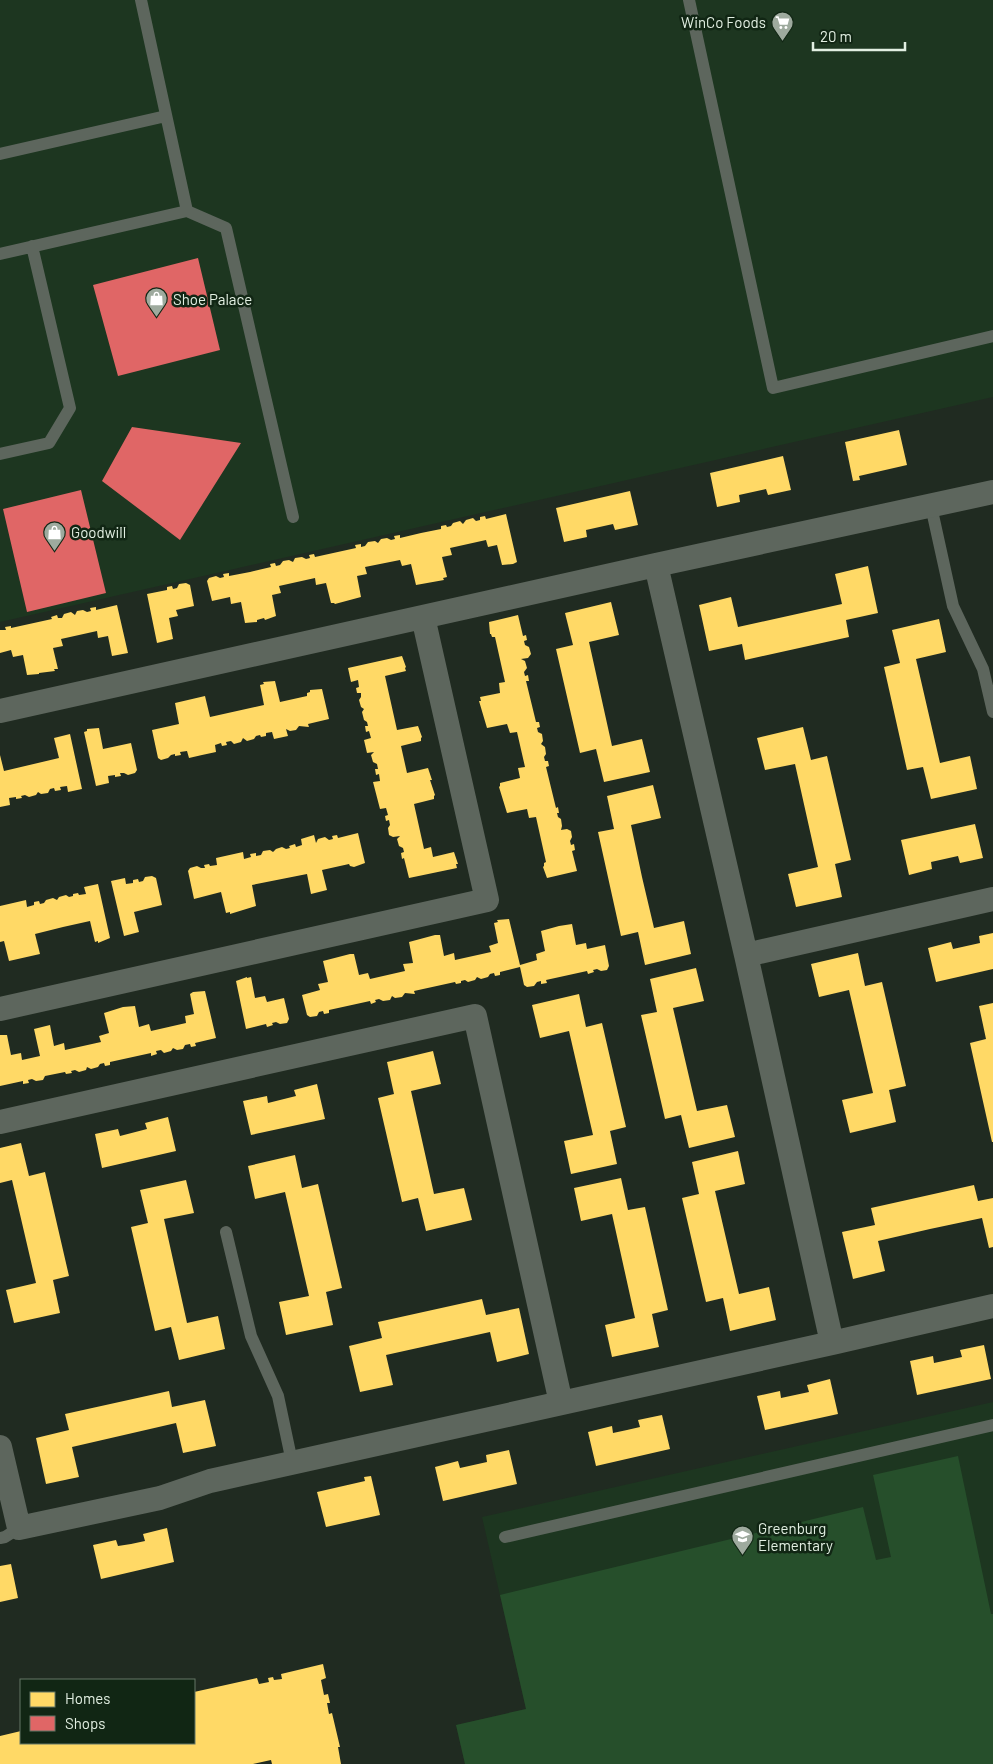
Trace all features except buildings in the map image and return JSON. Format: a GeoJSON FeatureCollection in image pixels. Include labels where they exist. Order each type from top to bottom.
{"type":"FeatureCollection","features":[{"type":"Feature","properties":{"kind":"street"},"geometry":{"type":"LineString","coordinates":[[0,711],[993,492]]}},
{"type":"Feature","properties":{"kind":"street"},"geometry":{"type":"LineString","coordinates":[[656,565],[746,955],[832,1343]]}},
{"type":"Feature","properties":{"kind":"street"},"geometry":{"type":"LineString","coordinates":[[0,1009],[487,900],[423,617]]}},
{"type":"Feature","properties":{"kind":"street"},"geometry":{"type":"LineString","coordinates":[[746,955],[993,899]]}},
{"type":"Feature","properties":{"kind":"street"},"geometry":{"type":"LineString","coordinates":[[0,1122],[475,1016],[561,1403]]}},
{"type":"Feature","properties":{"kind":"street"},"geometry":{"type":"LineString","coordinates":[[0,1446],[9,1533],[160,1498],[210,1480],[993,1306]]}},
{"type":"Feature","properties":{"kind":"lane"},"geometry":{"type":"LineString","coordinates":[[141,0],[187,211]]}},
{"type":"Feature","properties":{"kind":"lane"},"geometry":{"type":"LineString","coordinates":[[689,0],[773,388],[993,336]]}},
{"type":"Feature","properties":{"kind":"lane"},"geometry":{"type":"LineString","coordinates":[[0,154],[166,116]]}},
{"type":"Feature","properties":{"kind":"lane"},"geometry":{"type":"LineString","coordinates":[[0,254],[187,211],[226,228],[293,517]]}},
{"type":"Feature","properties":{"kind":"lane"},"geometry":{"type":"LineString","coordinates":[[0,454],[49,443],[70,408],[32,246]]}},
{"type":"Feature","properties":{"kind":"lane"},"geometry":{"type":"LineString","coordinates":[[931,506],[953,606],[983,669],[993,712]]}},
{"type":"Feature","properties":{"kind":"lane"},"geometry":{"type":"LineString","coordinates":[[226,1232],[251,1336],[278,1396],[292,1462]]}},
{"type":"Feature","properties":{"kind":"lane"},"geometry":{"type":"LineString","coordinates":[[505,1537],[993,1425]]}},
{"type":"Feature","properties":{"kind":"shaded area"},"geometry":{"type":"Polygon","coordinates":[[[0,0],[993,0],[993,397],[0,622],[0,0]]]}},
{"type":"Feature","properties":{"kind":"shaded area","name":"Greenburg Elementary"},"geometry":{"type":"Polygon","coordinates":[[[993,1402],[993,1764],[465,1764],[456,1725],[526,1709],[482,1517],[993,1402]]]}},
{"type":"Feature","properties":{"kind":"shaded area","name":"Greenburg Elementary"},"geometry":{"type":"Polygon","coordinates":[[[958,1456],[991,1614],[993,1614],[993,1764],[465,1764],[456,1725],[526,1709],[500,1595],[863,1507],[876,1560],[891,1557],[873,1475],[958,1456]]]}},
{"type":"Feature","properties":{"kind":"place","name":"WinCo Foods"},"geometry":{"type":"Point","coordinates":[782,41]}},
{"type":"Feature","properties":{"kind":"place","name":"Shoe Palace"},"geometry":{"type":"Point","coordinates":[157,318]}},
{"type":"Feature","properties":{"kind":"place","name":"Goodwill"},"geometry":{"type":"Point","coordinates":[55,551]}},
{"type":"Feature","properties":{"kind":"place","name":"Greenburg Elementary"},"geometry":{"type":"Point","coordinates":[742,1556]}}]}
